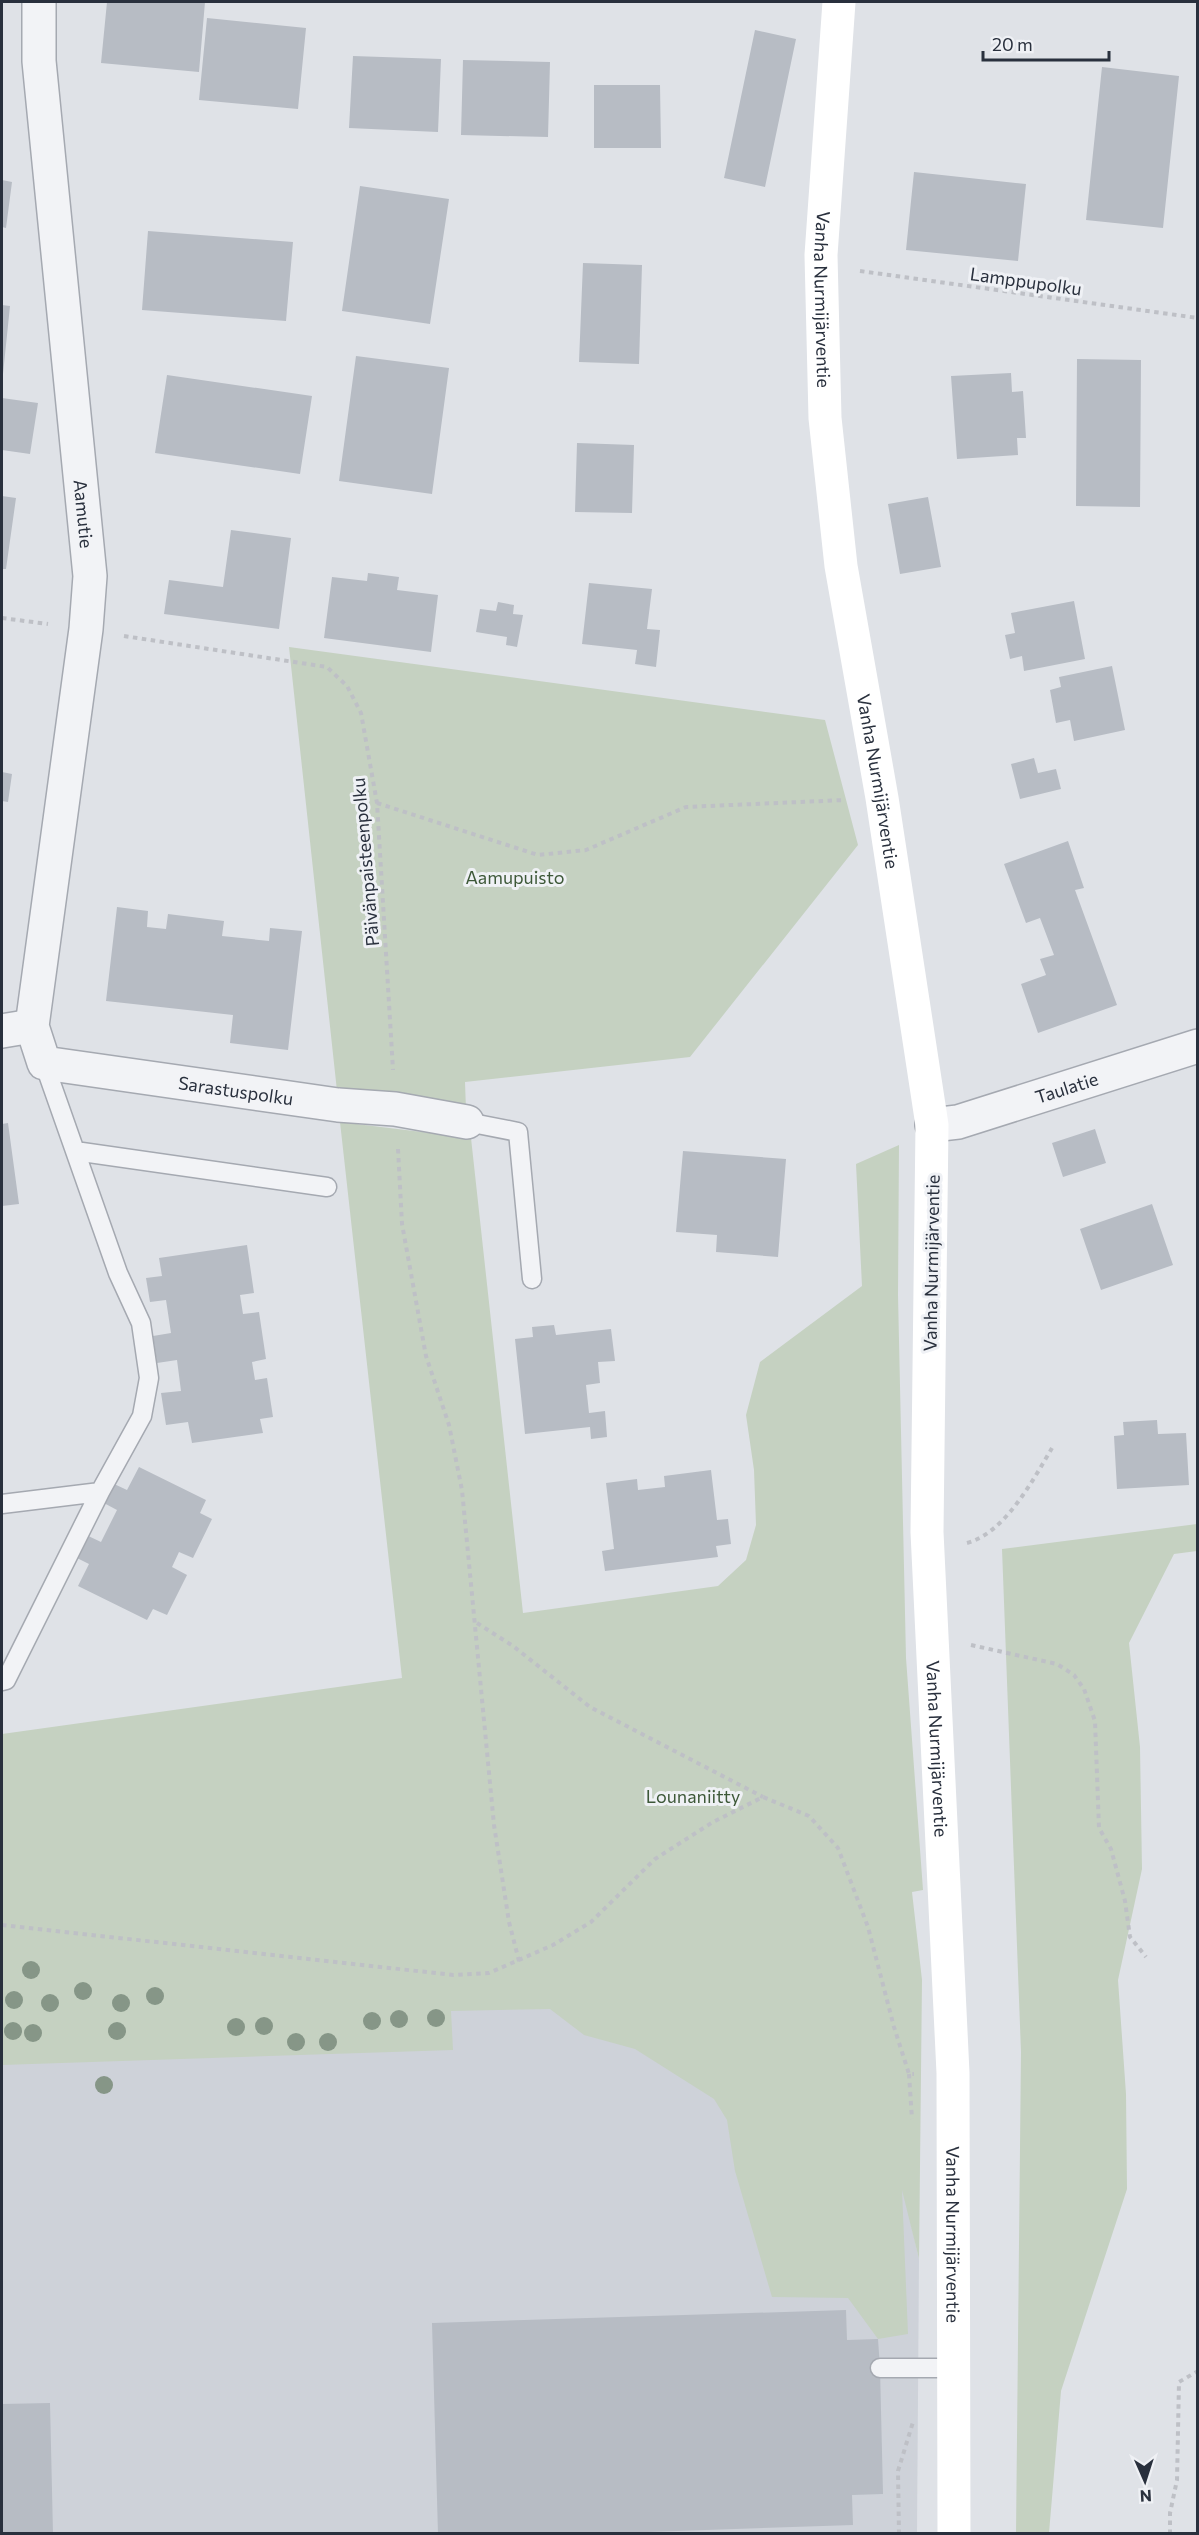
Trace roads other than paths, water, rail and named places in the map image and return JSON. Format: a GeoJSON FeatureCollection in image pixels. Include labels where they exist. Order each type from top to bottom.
{"type":"FeatureCollection","features":[{"type":"Feature","properties":{"kind":"street","name":"Aamutie"},"geometry":{"type":"LineString","coordinates":[[17,1029],[86,628],[90,576],[40,73],[39,2]]}},
{"type":"Feature","properties":{"kind":"street","name":"Vanha Nurmijärventie"},"geometry":{"type":"LineString","coordinates":[[839,2],[821,255],[825,418],[841,566],[882,798],[932,1125],[928,1548],[953,2073],[954,2534]]}},
{"type":"Feature","properties":{"kind":"street"},"geometry":{"type":"LineString","coordinates":[[17,1029],[44,1063]]}},
{"type":"Feature","properties":{"kind":"street","name":"Taulatie"},"geometry":{"type":"LineString","coordinates":[[932,1125],[958,1122],[1197,1046]]}},
{"type":"Feature","properties":{"kind":"street","name":"Sarastuspolku"},"geometry":{"type":"LineString","coordinates":[[44,1063],[338,1105],[395,1109],[467,1122]]}},
{"type":"Feature","properties":{"kind":"lane"},"geometry":{"type":"LineString","coordinates":[[2,1681],[6,1680],[100,1492],[142,1416],[149,1378],[141,1323],[118,1273],[44,1063]]}},
{"type":"Feature","properties":{"kind":"lane"},"geometry":{"type":"LineString","coordinates":[[467,1122],[518,1132],[532,1279]]}},
{"type":"Feature","properties":{"kind":"lane"},"geometry":{"type":"LineString","coordinates":[[75,1151],[327,1187]]}},
{"type":"Feature","properties":{"kind":"lane"},"geometry":{"type":"LineString","coordinates":[[2,1504],[100,1492]]}},
{"type":"Feature","properties":{"kind":"lane"},"geometry":{"type":"LineString","coordinates":[[880,2368],[953,2368]]}},
{"type":"Feature","properties":{"kind":"park label","name":"Aamupuisto"},"geometry":{"type":"Point","coordinates":[515,877]}},
{"type":"Feature","properties":{"kind":"park label","name":"Lounaniitty"},"geometry":{"type":"Point","coordinates":[693,1796]}}]}
